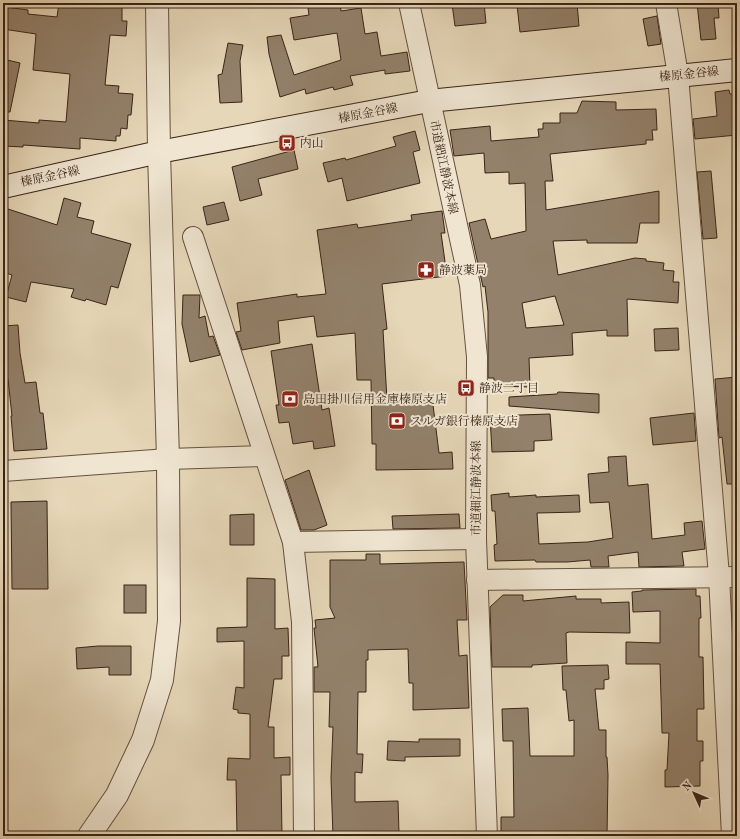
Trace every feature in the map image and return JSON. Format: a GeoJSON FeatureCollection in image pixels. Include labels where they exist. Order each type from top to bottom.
{"type":"FeatureCollection","features":[{"type":"Feature","properties":{"kind":"street"},"geometry":{"type":"LineString","coordinates":[[89,836],[117,795],[143,740],[162,680],[169,621],[168,459],[159,152],[157,3]]}},
{"type":"Feature","properties":{"kind":"street","name":"市道細江静波本線"},"geometry":{"type":"LineString","coordinates":[[408,3],[470,285],[477,357],[476,540],[487,836]]}},
{"type":"Feature","properties":{"kind":"street"},"geometry":{"type":"LineString","coordinates":[[666,3],[678,75],[728,576],[732,836]]}},
{"type":"Feature","properties":{"kind":"street","name":"榛原金谷線"},"geometry":{"type":"LineString","coordinates":[[3,186],[159,152],[429,101],[737,70]]}},
{"type":"Feature","properties":{"kind":"street"},"geometry":{"type":"LineString","coordinates":[[193,237],[263,456],[293,542],[302,622],[304,836]]}},
{"type":"Feature","properties":{"kind":"street"},"geometry":{"type":"LineString","coordinates":[[3,471],[168,459],[263,456]]}},
{"type":"Feature","properties":{"kind":"street"},"geometry":{"type":"LineString","coordinates":[[293,542],[476,540]]}},
{"type":"Feature","properties":{"kind":"street"},"geometry":{"type":"LineString","coordinates":[[477,580],[728,576]]}},
{"type":"Feature","properties":{"kind":"building"},"geometry":{"type":"Polygon","coordinates":[[[59,3],[122,3],[122,21],[127,21],[126,36],[110,35],[105,85],[119,86],[118,93],[133,94],[131,115],[128,115],[127,129],[121,128],[120,136],[116,136],[116,141],[80,138],[80,149],[23,145],[23,147],[3,146],[3,120],[39,123],[39,120],[66,122],[70,74],[33,70],[36,34],[3,29],[6,7],[28,10],[28,14],[57,17],[59,3]]]}},
{"type":"Feature","properties":{"kind":"building"},"geometry":{"type":"Polygon","coordinates":[[[310,3],[340,3],[341,11],[361,8],[365,34],[377,32],[381,56],[407,52],[410,71],[385,74],[385,70],[350,76],[353,85],[334,90],[333,87],[306,94],[305,89],[280,97],[269,54],[267,37],[281,35],[294,75],[341,60],[337,33],[294,40],[290,18],[309,15],[308,8],[311,7],[310,3]]]}},
{"type":"Feature","properties":{"kind":"building"},"geometry":{"type":"Polygon","coordinates":[[[484,3],[486,23],[455,26],[452,4],[484,3]]]}},
{"type":"Feature","properties":{"kind":"building"},"geometry":{"type":"Polygon","coordinates":[[[538,3],[577,3],[579,26],[520,32],[517,5],[538,3]]]}},
{"type":"Feature","properties":{"kind":"building"},"geometry":{"type":"Polygon","coordinates":[[[697,3],[718,3],[719,18],[714,18],[716,39],[701,40],[697,3]]]}},
{"type":"Feature","properties":{"kind":"building"},"geometry":{"type":"Polygon","coordinates":[[[657,16],[661,44],[648,46],[643,19],[657,16]]]}},
{"type":"Feature","properties":{"kind":"building"},"geometry":{"type":"Polygon","coordinates":[[[228,43],[243,45],[240,61],[242,102],[220,103],[218,75],[222,74],[228,43]]]}},
{"type":"Feature","properties":{"kind":"building"},"geometry":{"type":"Polygon","coordinates":[[[3,59],[20,63],[10,112],[3,112],[3,59]]]}},
{"type":"Feature","properties":{"kind":"building"},"geometry":{"type":"Polygon","coordinates":[[[729,90],[730,94],[737,94],[737,117],[735,117],[737,135],[695,139],[693,119],[717,116],[715,92],[729,90]]]}},
{"type":"Feature","properties":{"kind":"building"},"geometry":{"type":"Polygon","coordinates":[[[582,101],[616,102],[616,110],[656,109],[657,130],[652,130],[653,140],[646,140],[646,144],[550,154],[553,181],[545,181],[546,210],[659,191],[659,223],[640,223],[637,243],[587,243],[587,240],[553,241],[558,275],[635,258],[664,263],[663,270],[674,271],[673,282],[679,282],[678,303],[627,299],[628,336],[607,336],[607,330],[572,333],[573,355],[529,358],[530,387],[494,386],[494,378],[488,378],[488,312],[485,286],[483,287],[469,223],[485,219],[491,239],[526,231],[525,183],[509,184],[509,172],[485,173],[484,153],[454,156],[450,130],[490,126],[491,141],[539,137],[538,129],[543,129],[543,123],[560,123],[560,113],[577,113],[582,101]],[[555,296],[522,303],[526,328],[564,325],[555,296]]]}},
{"type":"Feature","properties":{"kind":"building"},"geometry":{"type":"Polygon","coordinates":[[[415,131],[420,150],[413,152],[420,183],[347,201],[342,178],[328,182],[323,163],[345,158],[346,160],[396,146],[393,137],[415,131]]]}},
{"type":"Feature","properties":{"kind":"building"},"geometry":{"type":"Polygon","coordinates":[[[294,150],[298,169],[258,179],[262,195],[240,201],[232,167],[294,150]]]}},
{"type":"Feature","properties":{"kind":"building"},"geometry":{"type":"Polygon","coordinates":[[[711,171],[717,238],[703,239],[697,172],[711,171]]]}},
{"type":"Feature","properties":{"kind":"building"},"geometry":{"type":"Polygon","coordinates":[[[64,198],[81,203],[77,217],[94,221],[91,233],[131,244],[118,288],[111,286],[106,305],[86,299],[85,301],[71,297],[74,289],[31,282],[26,302],[6,297],[12,275],[3,272],[3,224],[8,209],[57,225],[64,198]]]}},
{"type":"Feature","properties":{"kind":"building"},"geometry":{"type":"Polygon","coordinates":[[[224,202],[229,220],[207,225],[203,207],[224,202]]]}},
{"type":"Feature","properties":{"kind":"building"},"geometry":{"type":"Polygon","coordinates":[[[442,211],[445,233],[441,233],[447,276],[382,284],[387,329],[383,330],[387,400],[432,397],[439,453],[452,452],[453,469],[376,470],[376,444],[372,444],[371,380],[357,380],[355,333],[317,337],[314,316],[278,321],[280,343],[242,350],[236,332],[241,331],[237,303],[297,294],[297,297],[326,294],[317,230],[357,224],[358,228],[412,220],[411,215],[442,211]]]}},
{"type":"Feature","properties":{"kind":"building"},"geometry":{"type":"Polygon","coordinates":[[[183,295],[200,295],[199,318],[205,316],[209,337],[213,336],[220,355],[190,362],[182,324],[183,295]]]}},
{"type":"Feature","properties":{"kind":"building"},"geometry":{"type":"Polygon","coordinates":[[[18,325],[20,353],[25,383],[36,382],[40,413],[43,413],[47,449],[14,451],[8,379],[3,380],[3,326],[18,325]]]}},
{"type":"Feature","properties":{"kind":"building"},"geometry":{"type":"Polygon","coordinates":[[[678,328],[679,350],[655,351],[654,329],[678,328]]]}},
{"type":"Feature","properties":{"kind":"building"},"geometry":{"type":"Polygon","coordinates":[[[312,344],[322,410],[329,408],[335,446],[314,449],[313,441],[293,444],[289,422],[279,423],[276,405],[279,405],[271,351],[312,344]]]}},
{"type":"Feature","properties":{"kind":"building"},"geometry":{"type":"Polygon","coordinates":[[[737,377],[737,484],[727,484],[722,437],[719,438],[715,379],[737,377]]]}},
{"type":"Feature","properties":{"kind":"building"},"geometry":{"type":"Polygon","coordinates":[[[558,392],[599,394],[599,413],[509,406],[509,397],[557,394],[558,392]]]}},
{"type":"Feature","properties":{"kind":"building"},"geometry":{"type":"Polygon","coordinates":[[[694,413],[696,441],[653,445],[650,418],[694,413]]]}},
{"type":"Feature","properties":{"kind":"building"},"geometry":{"type":"Polygon","coordinates":[[[550,414],[552,440],[534,441],[534,451],[492,452],[490,416],[550,414]]]}},
{"type":"Feature","properties":{"kind":"building"},"geometry":{"type":"Polygon","coordinates":[[[626,456],[628,486],[648,484],[652,539],[685,535],[684,523],[702,521],[705,549],[682,552],[684,566],[639,567],[638,552],[608,556],[609,567],[591,567],[590,560],[567,562],[536,562],[535,560],[495,561],[494,545],[497,544],[495,511],[492,511],[491,495],[509,493],[509,497],[536,495],[536,497],[579,495],[580,512],[537,513],[539,544],[588,542],[613,538],[609,502],[590,503],[588,474],[609,472],[608,457],[626,456]]]}},
{"type":"Feature","properties":{"kind":"building"},"geometry":{"type":"Polygon","coordinates":[[[309,470],[327,525],[314,530],[301,530],[285,480],[309,470]]]}},
{"type":"Feature","properties":{"kind":"building"},"geometry":{"type":"Polygon","coordinates":[[[47,501],[48,589],[12,589],[11,502],[47,501]]]}},
{"type":"Feature","properties":{"kind":"building"},"geometry":{"type":"Polygon","coordinates":[[[254,514],[254,545],[230,545],[230,515],[254,514]]]}},
{"type":"Feature","properties":{"kind":"building"},"geometry":{"type":"Polygon","coordinates":[[[459,514],[460,528],[393,529],[392,516],[459,514]]]}},
{"type":"Feature","properties":{"kind":"building"},"geometry":{"type":"Polygon","coordinates":[[[366,554],[380,554],[380,564],[464,562],[467,620],[457,620],[459,656],[467,655],[469,708],[413,710],[413,683],[409,683],[408,649],[368,650],[368,660],[366,660],[366,692],[358,692],[357,754],[363,754],[362,773],[355,772],[355,802],[398,801],[399,833],[333,836],[331,778],[333,727],[329,727],[330,692],[314,692],[314,667],[318,667],[314,628],[316,628],[315,620],[335,618],[330,607],[330,560],[366,560],[366,554]]]}},
{"type":"Feature","properties":{"kind":"building"},"geometry":{"type":"Polygon","coordinates":[[[247,578],[275,579],[275,629],[288,628],[289,656],[282,656],[282,679],[274,679],[268,727],[274,727],[274,758],[290,757],[290,775],[281,775],[282,836],[237,836],[236,780],[227,780],[228,758],[250,759],[250,714],[238,713],[238,710],[233,709],[236,687],[244,688],[244,641],[217,642],[217,628],[247,627],[247,578]]]}},
{"type":"Feature","properties":{"kind":"building"},"geometry":{"type":"Polygon","coordinates":[[[124,585],[146,585],[146,613],[124,613],[124,585]]]}},
{"type":"Feature","properties":{"kind":"building"},"geometry":{"type":"Polygon","coordinates":[[[696,589],[696,596],[700,596],[701,618],[699,618],[699,657],[703,657],[704,709],[697,709],[697,741],[703,741],[703,761],[700,761],[700,786],[665,787],[665,770],[667,770],[669,733],[662,733],[660,664],[626,664],[626,642],[660,643],[660,611],[633,612],[632,592],[642,590],[696,589]]]}},
{"type":"Feature","properties":{"kind":"building"},"geometry":{"type":"Polygon","coordinates":[[[503,595],[523,595],[523,601],[576,596],[576,599],[601,599],[601,603],[629,602],[630,633],[569,632],[566,633],[567,663],[532,665],[532,667],[492,667],[490,607],[503,595]]]}},
{"type":"Feature","properties":{"kind":"building"},"geometry":{"type":"Polygon","coordinates":[[[131,646],[131,675],[109,675],[109,667],[77,669],[76,648],[131,646]]]}},
{"type":"Feature","properties":{"kind":"building"},"geometry":{"type":"Polygon","coordinates":[[[608,665],[609,679],[604,680],[604,689],[595,689],[599,730],[606,730],[608,775],[607,836],[501,836],[501,817],[514,817],[513,741],[503,741],[502,709],[528,708],[530,756],[574,756],[574,720],[569,721],[566,690],[563,690],[562,666],[608,665]]]}},
{"type":"Feature","properties":{"kind":"building"},"geometry":{"type":"Polygon","coordinates":[[[419,739],[460,739],[460,756],[405,757],[405,761],[387,760],[388,741],[419,742],[419,739]]]}},
{"type":"Feature","properties":{"kind":"place","name":"内山"},"geometry":{"type":"Point","coordinates":[287,143]}},
{"type":"Feature","properties":{"kind":"place","name":"静波薬局"},"geometry":{"type":"Point","coordinates":[426,270]}},
{"type":"Feature","properties":{"kind":"place","name":"静波二丁目"},"geometry":{"type":"Point","coordinates":[466,388]}},
{"type":"Feature","properties":{"kind":"place","name":"島田掛川信用金庫榛原支店"},"geometry":{"type":"Point","coordinates":[290,399]}},
{"type":"Feature","properties":{"kind":"place","name":"スルガ銀行榛原支店"},"geometry":{"type":"Point","coordinates":[397,421]}}]}
